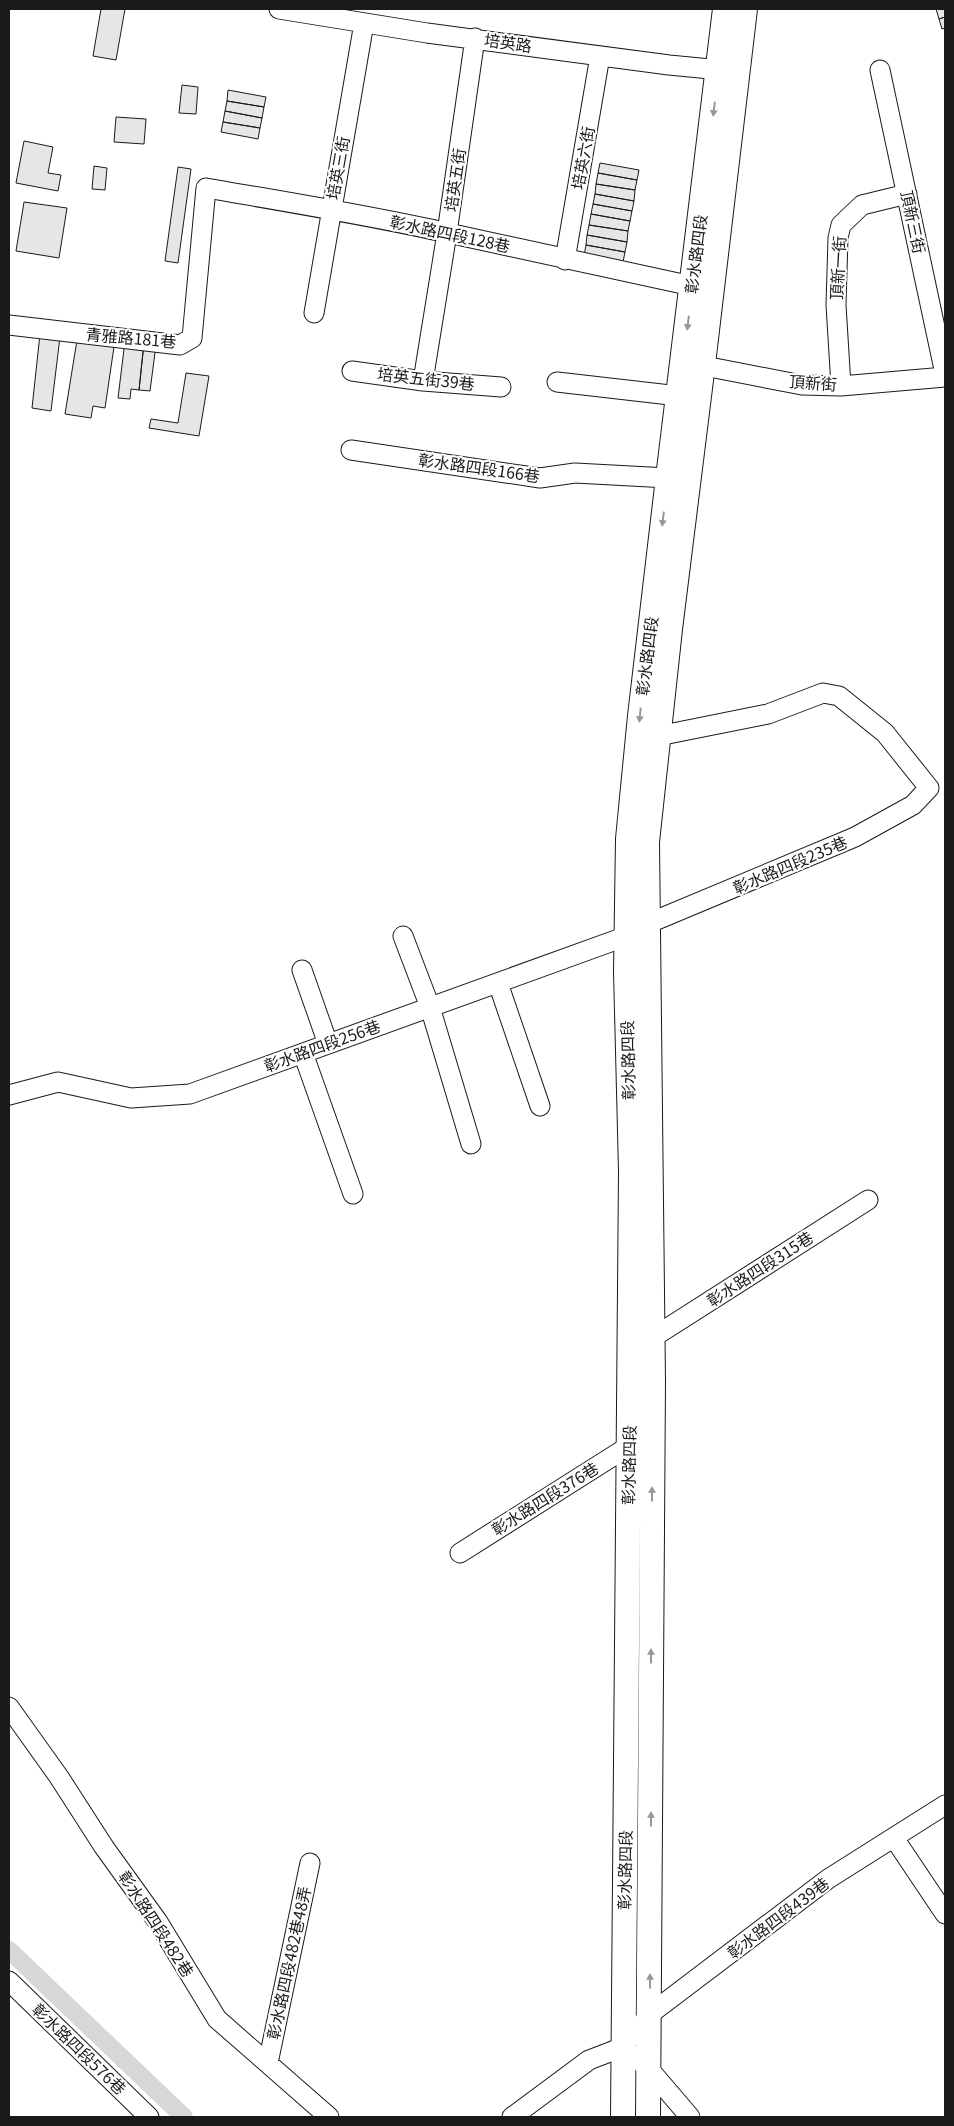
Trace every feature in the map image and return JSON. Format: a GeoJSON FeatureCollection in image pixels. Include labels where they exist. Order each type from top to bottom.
{"type":"FeatureCollection","features":[{"type":"Feature","properties":{"kind":"main road","name":"彰水路四段"},"geometry":{"type":"LineString","coordinates":[[623,2117],[629,1446],[641,1381],[652,1338],[648,842],[670,629],[693,363],[728,70],[726,9]]}},
{"type":"Feature","properties":{"kind":"main road","name":"彰水路四段"},"geometry":{"type":"LineString","coordinates":[[648,2117],[650,2014],[641,1381],[631,1171],[627,936],[628,838],[640,716],[678,396],[693,363],[692,286],[728,70],[744,9]]}},
{"type":"Feature","properties":{"kind":"street","name":"培英路"},"geometry":{"type":"LineString","coordinates":[[279,9],[364,23],[600,56],[728,70]]}},
{"type":"Feature","properties":{"kind":"street","name":"培英三街"},"geometry":{"type":"LineString","coordinates":[[314,313],[364,23]]}},
{"type":"Feature","properties":{"kind":"street","name":"培英五街"},"geometry":{"type":"LineString","coordinates":[[423,381],[475,38]]}},
{"type":"Feature","properties":{"kind":"street","name":"培英六街"},"geometry":{"type":"LineString","coordinates":[[565,260],[600,56]]}},
{"type":"Feature","properties":{"kind":"street","name":"頂新三街"},"geometry":{"type":"LineString","coordinates":[[880,70],[945,376]]}},
{"type":"Feature","properties":{"kind":"street","name":"彰水路四段128巷"},"geometry":{"type":"LineString","coordinates":[[206,188],[331,209],[447,232],[565,260],[692,286]]}},
{"type":"Feature","properties":{"kind":"street","name":"青雅路181巷"},"geometry":{"type":"LineString","coordinates":[[9,326],[180,345],[192,338],[206,188]]}},
{"type":"Feature","properties":{"kind":"street","name":"頂新一街"},"geometry":{"type":"LineString","coordinates":[[841,386],[836,305],[838,238],[841,226],[862,205],[907,194]]}},
{"type":"Feature","properties":{"kind":"street","name":"頂新街"},"geometry":{"type":"LineString","coordinates":[[693,363],[802,385],[841,386],[945,376]]}},
{"type":"Feature","properties":{"kind":"street","name":"培英五街39巷"},"geometry":{"type":"LineString","coordinates":[[352,371],[423,381],[501,387]]}},
{"type":"Feature","properties":{"kind":"street"},"geometry":{"type":"LineString","coordinates":[[557,382],[678,396]]}},
{"type":"Feature","properties":{"kind":"street","name":"彰水路四段166巷"},"geometry":{"type":"LineString","coordinates":[[351,450],[540,478],[574,473],[668,478]]}},
{"type":"Feature","properties":{"kind":"street"},"geometry":{"type":"LineString","coordinates":[[658,736],[768,714],[823,694],[838,696],[885,733],[937,791]]}},
{"type":"Feature","properties":{"kind":"street","name":"彰水路四段235巷"},"geometry":{"type":"LineString","coordinates":[[627,936],[648,924],[856,837],[937,791]]}},
{"type":"Feature","properties":{"kind":"street"},"geometry":{"type":"LineString","coordinates":[[403,936],[430,1007],[471,1144]]}},
{"type":"Feature","properties":{"kind":"street","name":"彰水路四段256巷"},"geometry":{"type":"LineString","coordinates":[[9,1095],[58,1082],[131,1098],[190,1094],[627,936]]}},
{"type":"Feature","properties":{"kind":"street"},"geometry":{"type":"LineString","coordinates":[[302,970],[328,1044]]}},
{"type":"Feature","properties":{"kind":"street"},"geometry":{"type":"LineString","coordinates":[[498,983],[540,1106]]}},
{"type":"Feature","properties":{"kind":"street"},"geometry":{"type":"LineString","coordinates":[[303,1053],[354,1194]]}},
{"type":"Feature","properties":{"kind":"street","name":"彰水路四段315巷"},"geometry":{"type":"LineString","coordinates":[[652,1338],[868,1200]]}},
{"type":"Feature","properties":{"kind":"street","name":"彰水路四段376巷"},"geometry":{"type":"LineString","coordinates":[[460,1553],[629,1446]]}},
{"type":"Feature","properties":{"kind":"street","name":"彰水路四段482巷"},"geometry":{"type":"LineString","coordinates":[[9,1707],[59,1777],[104,1847],[158,1922],[217,2019],[329,2117]]}},
{"type":"Feature","properties":{"kind":"street","name":"彰水路四段439巷"},"geometry":{"type":"LineString","coordinates":[[623,2047],[650,2014],[828,1879],[944,1807]]}},
{"type":"Feature","properties":{"kind":"street"},"geometry":{"type":"LineString","coordinates":[[894,1838],[945,1914]]}},
{"type":"Feature","properties":{"kind":"street","name":"彰水路四段482巷48弄"},"geometry":{"type":"LineString","coordinates":[[268,2063],[310,1863]]}},
{"type":"Feature","properties":{"kind":"street","name":"彰水路四段576巷"},"geometry":{"type":"LineString","coordinates":[[9,1981],[149,2117]]}},
{"type":"Feature","properties":{"kind":"street"},"geometry":{"type":"LineString","coordinates":[[512,2117],[590,2060],[623,2047],[649,2069],[690,2117]]}},
{"type":"Feature","properties":{"kind":"building"},"geometry":{"type":"Polygon","coordinates":[[[101,9],[125,9],[116,60],[93,56],[101,9]]]}},
{"type":"Feature","properties":{"kind":"building"},"geometry":{"type":"Polygon","coordinates":[[[936,9],[945,9],[945,17],[939,19],[936,9]]]}},
{"type":"Feature","properties":{"kind":"building"},"geometry":{"type":"Polygon","coordinates":[[[945,17],[945,28],[942,29],[939,19],[945,17]]]}},
{"type":"Feature","properties":{"kind":"building"},"geometry":{"type":"Polygon","coordinates":[[[182,85],[198,87],[196,114],[179,113],[182,85]]]}},
{"type":"Feature","properties":{"kind":"building"},"geometry":{"type":"Polygon","coordinates":[[[228,90],[266,97],[264,107],[227,101],[228,90]]]}},
{"type":"Feature","properties":{"kind":"building"},"geometry":{"type":"Polygon","coordinates":[[[227,101],[264,107],[262,118],[225,111],[227,101]]]}},
{"type":"Feature","properties":{"kind":"building"},"geometry":{"type":"Polygon","coordinates":[[[225,111],[262,118],[260,128],[223,122],[225,111]]]}},
{"type":"Feature","properties":{"kind":"building"},"geometry":{"type":"Polygon","coordinates":[[[116,117],[146,119],[144,144],[114,142],[116,117]]]}},
{"type":"Feature","properties":{"kind":"building"},"geometry":{"type":"Polygon","coordinates":[[[223,122],[260,128],[258,139],[221,132],[223,122]]]}},
{"type":"Feature","properties":{"kind":"building"},"geometry":{"type":"Polygon","coordinates":[[[24,141],[53,147],[48,173],[61,175],[58,191],[16,183],[24,141]]]}},
{"type":"Feature","properties":{"kind":"building"},"geometry":{"type":"Polygon","coordinates":[[[600,163],[639,170],[637,180],[598,173],[600,163]]]}},
{"type":"Feature","properties":{"kind":"building"},"geometry":{"type":"Polygon","coordinates":[[[94,166],[107,168],[105,190],[92,189],[94,166]]]}},
{"type":"Feature","properties":{"kind":"building"},"geometry":{"type":"Polygon","coordinates":[[[178,167],[191,169],[178,263],[165,261],[178,167]]]}},
{"type":"Feature","properties":{"kind":"building"},"geometry":{"type":"Polygon","coordinates":[[[598,173],[637,180],[635,190],[596,184],[598,173]]]}},
{"type":"Feature","properties":{"kind":"building"},"geometry":{"type":"Polygon","coordinates":[[[596,184],[635,190],[634,201],[595,194],[596,184]]]}},
{"type":"Feature","properties":{"kind":"building"},"geometry":{"type":"Polygon","coordinates":[[[595,194],[634,201],[632,211],[593,204],[595,194]]]}},
{"type":"Feature","properties":{"kind":"building"},"geometry":{"type":"Polygon","coordinates":[[[24,202],[67,208],[59,258],[16,251],[24,202]]]}},
{"type":"Feature","properties":{"kind":"building"},"geometry":{"type":"Polygon","coordinates":[[[593,204],[632,211],[630,221],[591,214],[593,204]]]}},
{"type":"Feature","properties":{"kind":"building"},"geometry":{"type":"Polygon","coordinates":[[[591,214],[630,221],[628,231],[589,225],[591,214]]]}},
{"type":"Feature","properties":{"kind":"building"},"geometry":{"type":"Polygon","coordinates":[[[589,225],[628,231],[627,242],[587,235],[589,225]]]}},
{"type":"Feature","properties":{"kind":"building"},"geometry":{"type":"Polygon","coordinates":[[[587,235],[627,242],[625,252],[586,245],[587,235]]]}},
{"type":"Feature","properties":{"kind":"building"},"geometry":{"type":"Polygon","coordinates":[[[586,245],[625,252],[623,262],[584,256],[586,245]]]}},
{"type":"Feature","properties":{"kind":"building"},"geometry":{"type":"Polygon","coordinates":[[[40,334],[60,337],[51,411],[32,408],[40,334]]]}},
{"type":"Feature","properties":{"kind":"building"},"geometry":{"type":"Polygon","coordinates":[[[78,334],[115,340],[105,408],[93,406],[91,418],[65,414],[78,334]]]}},
{"type":"Feature","properties":{"kind":"building"},"geometry":{"type":"Polygon","coordinates":[[[125,341],[144,343],[139,390],[131,389],[130,399],[118,398],[125,341]]]}},
{"type":"Feature","properties":{"kind":"building"},"geometry":{"type":"Polygon","coordinates":[[[144,343],[156,345],[150,391],[139,390],[144,343]]]}},
{"type":"Feature","properties":{"kind":"building"},"geometry":{"type":"Polygon","coordinates":[[[186,373],[209,376],[199,436],[149,428],[151,419],[178,423],[186,373]]]}},
{"type":"Feature","properties":{"kind":"waterway"},"geometry":{"type":"LineString","coordinates":[[9,1950],[184,2117]]}}]}
